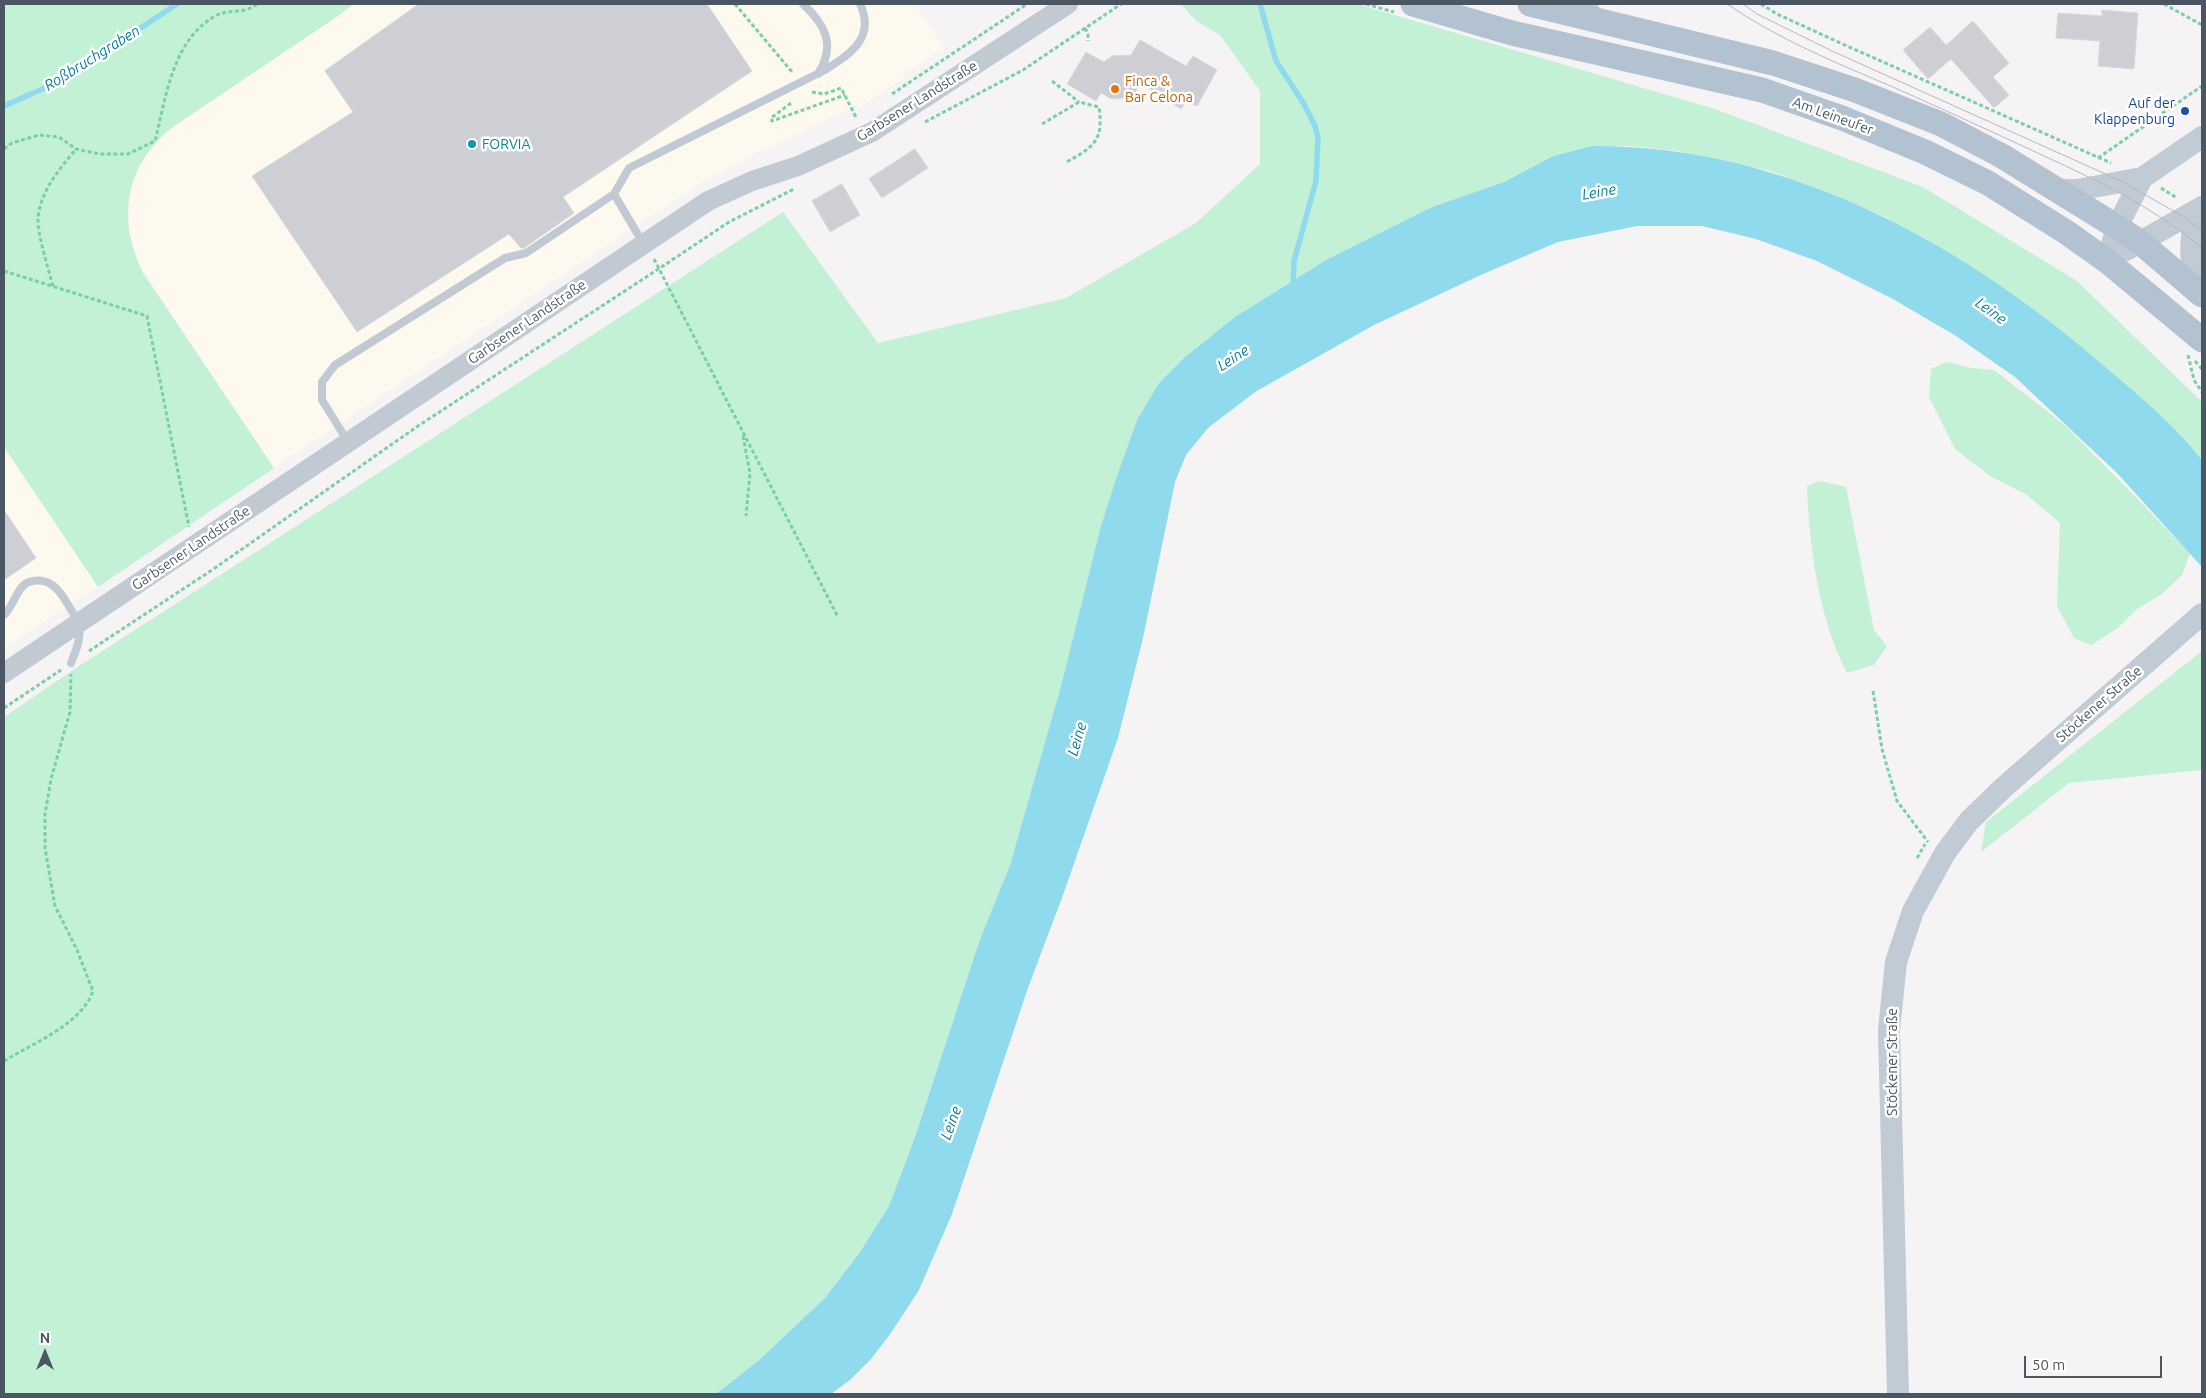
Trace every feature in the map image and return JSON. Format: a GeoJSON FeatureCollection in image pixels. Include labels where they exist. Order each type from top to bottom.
{"type":"FeatureCollection","features":[{"type":"Feature","properties":{"kind":"main road"},"geometry":{"type":"LineString","coordinates":[[1530,4],[1599,13],[1773,63],[1855,90],[1941,124],[2002,156],[2117,227],[2140,242],[2199,292]]}},
{"type":"Feature","properties":{"kind":"main road","name":"Am Leineufer"},"geometry":{"type":"LineString","coordinates":[[1408,9],[1762,90],[1842,118],[1925,152],[1988,183],[2107,261],[2195,347]]}},
{"type":"Feature","properties":{"kind":"main road"},"geometry":{"type":"LineString","coordinates":[[2058,190],[2077,190],[2142,178],[2202,137]]}},
{"type":"Feature","properties":{"kind":"main road"},"geometry":{"type":"LineString","coordinates":[[2107,261],[2117,227],[2142,178]]}},
{"type":"Feature","properties":{"kind":"main road"},"geometry":{"type":"LineString","coordinates":[[2107,261],[2200,208]]}},
{"type":"Feature","properties":{"kind":"main road"},"geometry":{"type":"LineString","coordinates":[[2199,292],[2190,255],[2193,223],[2200,208]]}},
{"type":"Feature","properties":{"kind":"main road","name":"Stöckener Straße"},"geometry":{"type":"LineString","coordinates":[[1898,1394],[1889,1030],[1896,962],[1935,842],[1969,821],[2003,788],[2201,616]]}},
{"type":"Feature","properties":{"kind":"street","name":"Garbsener Landstraße"},"geometry":{"type":"LineString","coordinates":[[4,673],[708,201],[752,181],[798,166],[872,132],[1068,4]]}},
{"type":"Feature","properties":{"kind":"lane"},"geometry":{"type":"LineString","coordinates":[[803,4],[811,11],[827,36],[828,49],[825,62],[817,74]]}},
{"type":"Feature","properties":{"kind":"lane"},"geometry":{"type":"LineString","coordinates":[[348,442],[322,400],[322,382],[335,365],[505,258],[526,253],[614,194],[629,168],[801,83],[850,54],[860,44],[865,26],[864,12],[860,4]]}},
{"type":"Feature","properties":{"kind":"lane"},"geometry":{"type":"LineString","coordinates":[[614,194],[644,244]]}},
{"type":"Feature","properties":{"kind":"lane"},"geometry":{"type":"LineString","coordinates":[[4,615],[14,604],[17,593],[26,582],[39,580],[58,588],[79,623],[79,644],[71,663]]}},
{"type":"Feature","properties":{"kind":"path"},"geometry":{"type":"LineString","coordinates":[[4,149],[12,143],[39,135],[59,137],[76,150],[100,154],[128,154],[155,141],[172,72],[182,52],[199,28],[218,15],[250,10],[256,4]]}},
{"type":"Feature","properties":{"kind":"path"},"geometry":{"type":"LineString","coordinates":[[735,4],[807,91],[824,94],[842,88],[857,118]]}},
{"type":"Feature","properties":{"kind":"path"},"geometry":{"type":"LineString","coordinates":[[920,125],[1023,70],[1121,4]]}},
{"type":"Feature","properties":{"kind":"path"},"geometry":{"type":"LineString","coordinates":[[1366,4],[1408,9]]}},
{"type":"Feature","properties":{"kind":"path"},"geometry":{"type":"LineString","coordinates":[[1761,4],[1777,14],[1847,46],[2142,178],[2200,208]]}},
{"type":"Feature","properties":{"kind":"path"},"geometry":{"type":"LineString","coordinates":[[2164,4],[2202,25]]}},
{"type":"Feature","properties":{"kind":"path"},"geometry":{"type":"LineString","coordinates":[[1085,28],[1088,34],[1088,41]]}},
{"type":"Feature","properties":{"kind":"path"},"geometry":{"type":"LineString","coordinates":[[1052,82],[1079,102],[1099,107],[1102,126],[1098,137],[1088,150],[1065,163]]}},
{"type":"Feature","properties":{"kind":"path"},"geometry":{"type":"LineString","coordinates":[[2098,158],[2202,86]]}},
{"type":"Feature","properties":{"kind":"path"},"geometry":{"type":"LineString","coordinates":[[807,91],[771,118],[772,121],[845,95]]}},
{"type":"Feature","properties":{"kind":"path"},"geometry":{"type":"LineString","coordinates":[[1042,124],[1079,102]]}},
{"type":"Feature","properties":{"kind":"path"},"geometry":{"type":"LineString","coordinates":[[53,287],[38,221],[41,200],[57,172],[76,150]]}},
{"type":"Feature","properties":{"kind":"path"},"geometry":{"type":"LineString","coordinates":[[4,708],[215,568],[418,426],[729,222],[798,187]]}},
{"type":"Feature","properties":{"kind":"path"},"geometry":{"type":"LineString","coordinates":[[660,268],[838,616]]}},
{"type":"Feature","properties":{"kind":"path"},"geometry":{"type":"LineString","coordinates":[[4,271],[147,316],[190,530]]}},
{"type":"Feature","properties":{"kind":"path"},"geometry":{"type":"LineString","coordinates":[[2195,347],[2192,373],[2202,392]]}},
{"type":"Feature","properties":{"kind":"path"},"geometry":{"type":"LineString","coordinates":[[742,430],[750,473],[746,516]]}},
{"type":"Feature","properties":{"kind":"path"},"geometry":{"type":"LineString","coordinates":[[4,1062],[52,1033],[82,1011],[89,1002],[93,991],[55,906],[45,848],[45,814],[51,779],[70,712],[71,663]]}},
{"type":"Feature","properties":{"kind":"path"},"geometry":{"type":"LineString","coordinates":[[1873,691],[1882,749],[1897,801],[1935,842],[1917,859]]}},
{"type":"Feature","properties":{"kind":"shaded area"},"geometry":{"type":"Polygon","coordinates":[[[353,4],[915,4],[944,47],[902,75],[904,78],[859,108],[857,105],[754,154],[699,184],[274,468],[140,266],[129,232],[129,198],[133,180],[143,158],[164,133],[353,4]]]}},
{"type":"Feature","properties":{"kind":"shaded area"},"geometry":{"type":"Polygon","coordinates":[[[4,447],[98,587],[4,648],[4,447]]]}},
{"type":"Feature","properties":{"kind":"green space"},"geometry":{"type":"Polygon","coordinates":[[[4,4],[354,4],[170,129],[143,160],[134,178],[128,214],[130,234],[143,273],[274,468],[98,587],[4,447],[4,4]]]}},
{"type":"Feature","properties":{"kind":"green space"},"geometry":{"type":"Polygon","coordinates":[[[1181,4],[1357,4],[1715,109],[1923,187],[2077,281],[2202,402],[2202,460],[2194,450],[1887,218],[1825,191],[1770,171],[1677,151],[1632,146],[1592,146],[1553,156],[1504,182],[1432,207],[1326,260],[1235,317],[1185,357],[1159,383],[1137,420],[1100,529],[1061,686],[1010,865],[979,942],[915,1137],[889,1206],[860,1252],[825,1298],[758,1361],[716,1394],[4,1394],[4,717],[76,668],[783,212],[878,343],[1066,298],[1196,223],[1260,164],[1260,91],[1220,35],[1196,21],[1181,4]]]}},
{"type":"Feature","properties":{"kind":"green space"},"geometry":{"type":"Polygon","coordinates":[[[1946,362],[1972,368],[1994,370],[2066,426],[2190,553],[2182,575],[2162,594],[2137,609],[2118,628],[2091,645],[2074,638],[2057,606],[2060,523],[2027,495],[1990,476],[1955,449],[1929,397],[1931,369],[1946,362]]]}},
{"type":"Feature","properties":{"kind":"green space"},"geometry":{"type":"Polygon","coordinates":[[[1819,481],[1846,487],[1874,630],[1887,646],[1874,665],[1847,673],[1829,630],[1813,558],[1807,486],[1819,481]]]}},
{"type":"Feature","properties":{"kind":"green space"},"geometry":{"type":"Polygon","coordinates":[[[2202,651],[2202,770],[2069,783],[1981,852],[1986,822],[2202,651]]]}},
{"type":"Feature","properties":{"kind":"water","name":"Leine"},"geometry":{"type":"Polygon","coordinates":[[[1592,146],[1665,150],[1735,163],[1804,184],[1870,211],[1934,244],[1996,283],[2054,325],[2134,392],[2170,424],[2202,460],[2202,567],[2118,474],[2015,377],[1956,336],[1893,299],[1817,261],[1756,239],[1702,226],[1637,226],[1558,242],[1483,274],[1374,325],[1255,392],[1208,428],[1186,455],[1175,482],[1143,638],[1118,738],[1028,988],[952,1214],[919,1290],[891,1333],[871,1359],[850,1380],[831,1394],[716,1394],[758,1361],[825,1298],[860,1252],[889,1206],[915,1137],[979,942],[1010,865],[1061,686],[1100,529],[1116,479],[1137,420],[1159,383],[1185,357],[1235,317],[1326,260],[1432,207],[1504,182],[1553,156],[1592,146]]]}},
{"type":"Feature","properties":{"kind":"building","name":"FORVIA"},"geometry":{"type":"Polygon","coordinates":[[[419,4],[707,4],[752,71],[563,197],[574,213],[524,248],[521,248],[509,234],[357,332],[252,176],[353,112],[325,71],[419,4]]]}},
{"type":"Feature","properties":{"kind":"building"},"geometry":{"type":"Polygon","coordinates":[[[2102,10],[2138,13],[2134,69],[2098,66],[2100,41],[2056,38],[2058,13],[2102,16],[2102,10]]]}},
{"type":"Feature","properties":{"kind":"building"},"geometry":{"type":"Polygon","coordinates":[[[1973,21],[2009,63],[1993,77],[2009,95],[1994,108],[1951,59],[1928,79],[1903,50],[1930,27],[1946,45],[1973,21]]]}},
{"type":"Feature","properties":{"kind":"building"},"geometry":{"type":"Polygon","coordinates":[[[1140,40],[1186,66],[1193,56],[1217,70],[1197,106],[1186,101],[1181,109],[1140,83],[1135,93],[1124,98],[1112,99],[1101,93],[1096,101],[1067,84],[1086,52],[1104,62],[1112,56],[1131,55],[1140,40]]]}},
{"type":"Feature","properties":{"kind":"building"},"geometry":{"type":"Polygon","coordinates":[[[915,149],[928,168],[882,198],[869,179],[915,149]]]}},
{"type":"Feature","properties":{"kind":"building"},"geometry":{"type":"Polygon","coordinates":[[[842,184],[860,215],[830,232],[812,201],[842,184]]]}},
{"type":"Feature","properties":{"kind":"building"},"geometry":{"type":"Polygon","coordinates":[[[4,510],[36,558],[4,580],[4,510]]]}},
{"type":"Feature","properties":{"kind":"waterway","name":"Roßbruchgraben"},"geometry":{"type":"LineString","coordinates":[[4,106],[58,82],[177,4]]}},
{"type":"Feature","properties":{"kind":"waterway"},"geometry":{"type":"LineString","coordinates":[[1260,4],[1276,61],[1304,104],[1315,126],[1318,137],[1316,181],[1294,261],[1293,288]]}},
{"type":"Feature","properties":{"kind":"tram line"},"geometry":{"type":"LineString","coordinates":[[1727,4],[1746,17],[1808,50],[1954,114],[2094,180],[2168,222],[2202,248]]}},
{"type":"Feature","properties":{"kind":"tram line"},"geometry":{"type":"LineString","coordinates":[[1743,4],[1757,14],[1832,51],[2121,181],[2184,217],[2202,231]]}},
{"type":"Feature","properties":{"kind":"place","name":"Finca & Bar Celona"},"geometry":{"type":"Point","coordinates":[1115,89]}},
{"type":"Feature","properties":{"kind":"place","name":"Auf der Klappenburg"},"geometry":{"type":"Point","coordinates":[2185,111]}},
{"type":"Feature","properties":{"kind":"place","name":"FORVIA"},"geometry":{"type":"Point","coordinates":[472,144]}}]}
